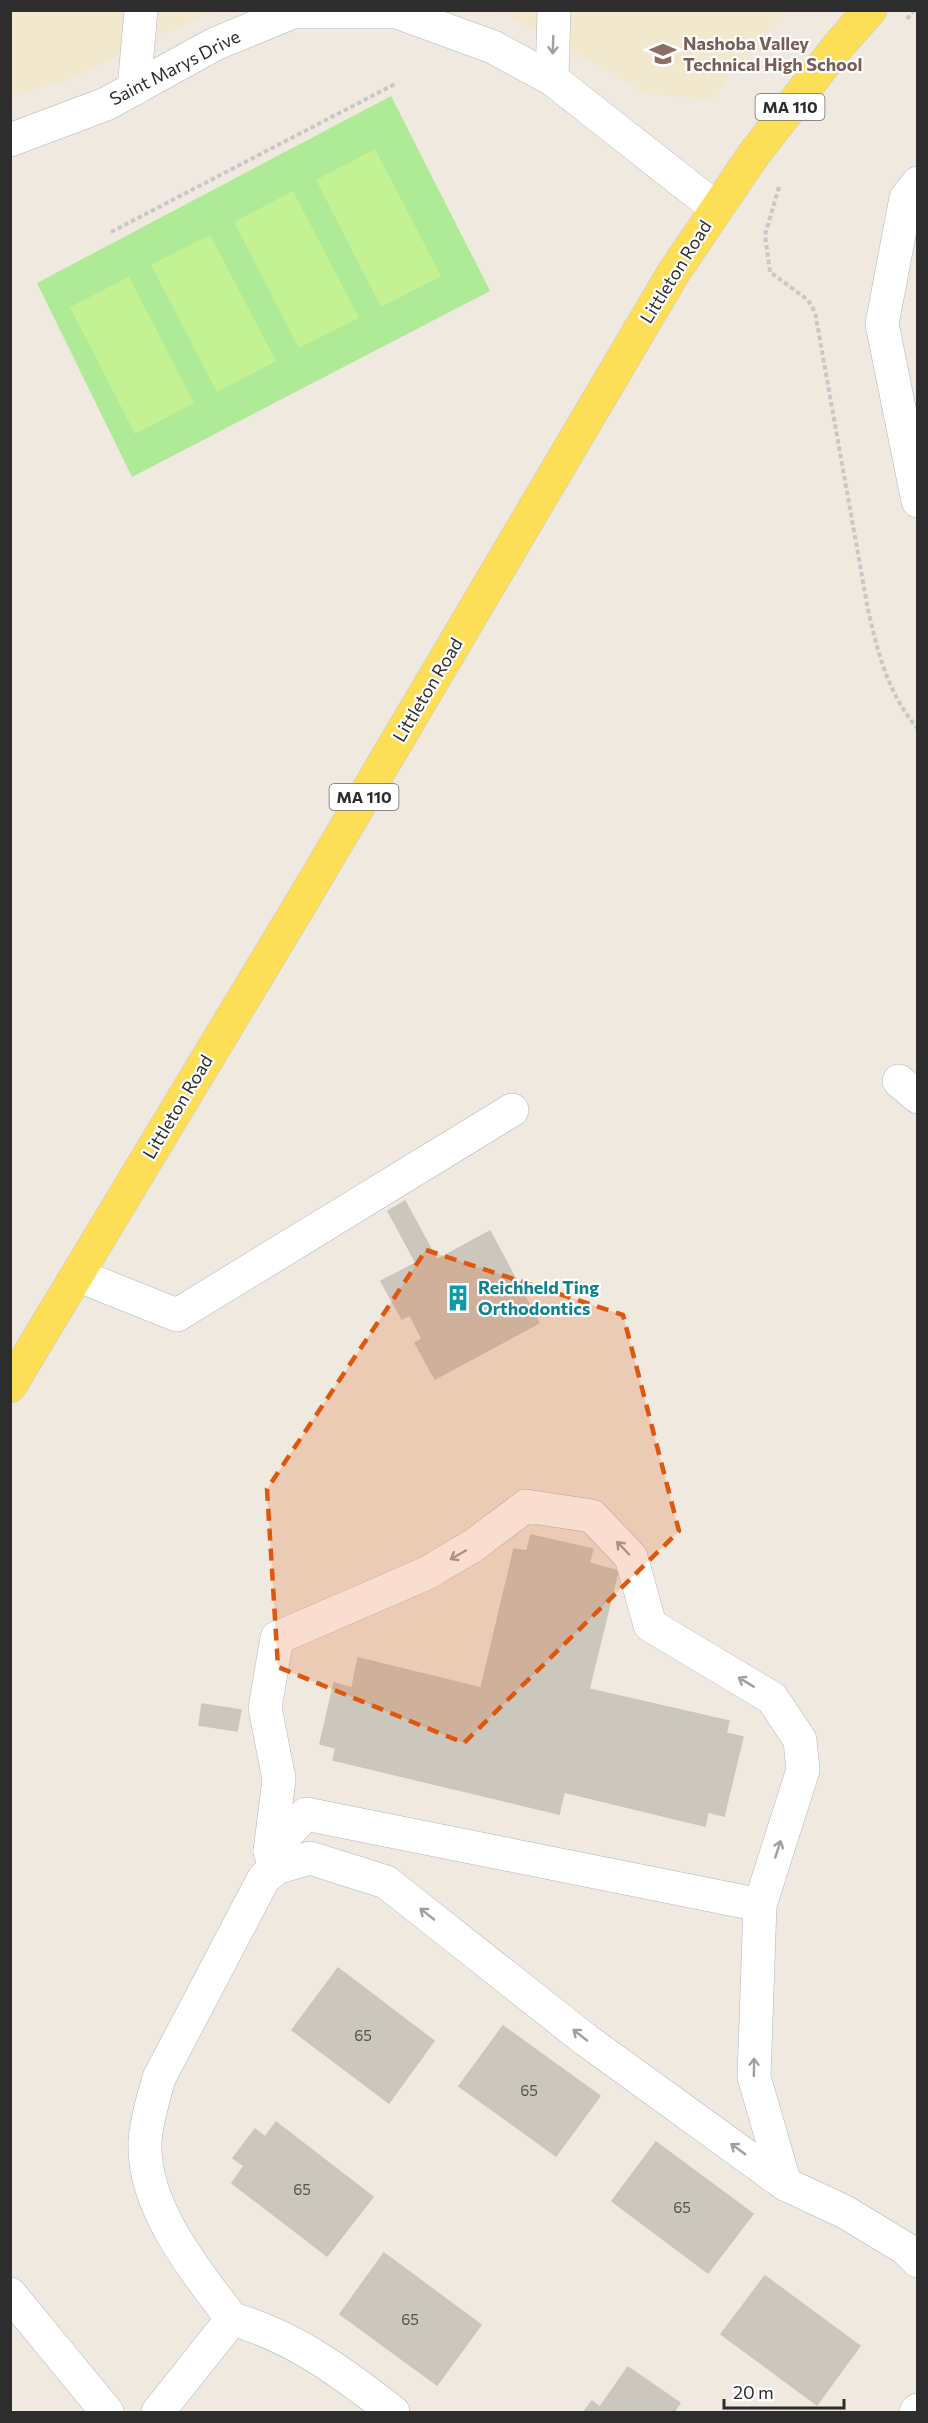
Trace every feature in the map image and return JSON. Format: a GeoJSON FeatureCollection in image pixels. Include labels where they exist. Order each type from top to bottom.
{"type":"FeatureCollection","features":[{"type":"Feature","properties":{"kind":"main road","name":"Littleton Road"},"geometry":{"type":"LineString","coordinates":[[10,1386],[312,885],[662,292],[716,208],[795,100],[870,10]]}},
{"type":"Feature","properties":{"kind":"street"},"geometry":{"type":"LineString","coordinates":[[134,89],[141,10]]}},
{"type":"Feature","properties":{"kind":"street"},"geometry":{"type":"LineString","coordinates":[[552,79],[554,10]]}},
{"type":"Feature","properties":{"kind":"street","name":"Saint Marys Drive"},"geometry":{"type":"LineString","coordinates":[[10,140],[106,104],[215,44],[293,12],[397,12],[493,46],[552,79],[716,208]]}},
{"type":"Feature","properties":{"kind":"street"},"geometry":{"type":"LineString","coordinates":[[918,183],[906,198],[882,324],[918,501]]}},
{"type":"Feature","properties":{"kind":"street"},"geometry":{"type":"LineString","coordinates":[[77,1275],[177,1315],[512,1110]]}},
{"type":"Feature","properties":{"kind":"street"},"geometry":{"type":"LineString","coordinates":[[273,1860],[279,1779],[265,1708],[277,1638],[427,1573],[474,1545],[526,1506],[592,1516],[631,1557],[650,1625],[772,1698],[800,1740],[803,1770],[760,1905],[754,2077],[785,2184]]}},
{"type":"Feature","properties":{"kind":"street"},"geometry":{"type":"LineString","coordinates":[[393,2412],[348,2376],[289,2340],[254,2325],[232,2319],[184,2256],[169,2229],[155,2195],[145,2143],[148,2113],[159,2078],[273,1860],[306,1814],[760,1905]]}},
{"type":"Feature","properties":{"kind":"street"},"geometry":{"type":"LineString","coordinates":[[273,1860],[310,1858],[386,1882],[586,2040],[785,2184],[845,2212],[906,2249],[918,2261]]}},
{"type":"Feature","properties":{"kind":"street"},"geometry":{"type":"LineString","coordinates":[[10,2294],[107,2412]]}},
{"type":"Feature","properties":{"kind":"street"},"geometry":{"type":"LineString","coordinates":[[158,2412],[232,2319]]}},
{"type":"Feature","properties":{"kind":"path"},"geometry":{"type":"LineString","coordinates":[[901,27],[914,10]]}},
{"type":"Feature","properties":{"kind":"path"},"geometry":{"type":"LineString","coordinates":[[111,232],[394,84]]}},
{"type":"Feature","properties":{"kind":"path"},"geometry":{"type":"LineString","coordinates":[[781,179],[765,235],[770,272],[808,300],[815,312],[868,610],[879,656],[901,709],[918,729]]}},
{"type":"Feature","properties":{"kind":"highlighted area"},"geometry":{"type":"Polygon","coordinates":[[[426,1250],[623,1315],[679,1531],[464,1743],[278,1667],[267,1489],[426,1250]]]}},
{"type":"Feature","properties":{"kind":"shaded area"},"geometry":{"type":"Polygon","coordinates":[[[11,11],[212,11],[63,82],[11,96],[11,11]]]}},
{"type":"Feature","properties":{"kind":"shaded area","name":"Nashoba Valley Technical High School"},"geometry":{"type":"Polygon","coordinates":[[[501,11],[784,11],[711,99],[648,94],[501,11]]]}},
{"type":"Feature","properties":{"kind":"green space"},"geometry":{"type":"Polygon","coordinates":[[[391,96],[490,291],[132,477],[37,283],[391,96]]]}},
{"type":"Feature","properties":{"kind":"green space"},"geometry":{"type":"Polygon","coordinates":[[[375,149],[441,276],[381,307],[316,180],[375,149]]]}},
{"type":"Feature","properties":{"kind":"green space"},"geometry":{"type":"Polygon","coordinates":[[[293,191],[359,318],[299,348],[234,222],[293,191]]]}},
{"type":"Feature","properties":{"kind":"green space"},"geometry":{"type":"Polygon","coordinates":[[[210,235],[276,361],[217,392],[151,265],[210,235]]]}},
{"type":"Feature","properties":{"kind":"green space"},"geometry":{"type":"Polygon","coordinates":[[[129,277],[194,403],[135,434],[70,307],[129,277]]]}},
{"type":"Feature","properties":{"kind":"building","name":"Reichheld Ting Orthodontics"},"geometry":{"type":"Polygon","coordinates":[[[405,1201],[437,1260],[490,1231],[539,1323],[435,1379],[415,1343],[422,1339],[410,1315],[402,1319],[381,1281],[416,1263],[388,1211],[405,1201]]]}},
{"type":"Feature","properties":{"kind":"building"},"geometry":{"type":"Polygon","coordinates":[[[531,1535],[593,1549],[589,1563],[618,1571],[589,1689],[729,1721],[726,1733],[743,1737],[724,1816],[708,1812],[705,1826],[564,1792],[559,1814],[333,1760],[336,1748],[320,1744],[334,1683],[352,1688],[358,1658],[481,1688],[514,1549],[527,1551],[531,1535]]]}},
{"type":"Feature","properties":{"kind":"building"},"geometry":{"type":"Polygon","coordinates":[[[202,1704],[241,1710],[237,1731],[199,1725],[202,1704]]]}},
{"type":"Feature","properties":{"kind":"building"},"geometry":{"type":"Polygon","coordinates":[[[338,1968],[434,2041],[389,2103],[292,2030],[338,1968]]]}},
{"type":"Feature","properties":{"kind":"building"},"geometry":{"type":"Polygon","coordinates":[[[503,2026],[600,2096],[556,2156],[459,2086],[503,2026]]]}},
{"type":"Feature","properties":{"kind":"building"},"geometry":{"type":"Polygon","coordinates":[[[276,2122],[373,2197],[327,2256],[232,2183],[244,2166],[233,2158],[255,2129],[265,2137],[276,2122]]]}},
{"type":"Feature","properties":{"kind":"building"},"geometry":{"type":"Polygon","coordinates":[[[656,2142],[753,2214],[708,2273],[612,2201],[656,2142]]]}},
{"type":"Feature","properties":{"kind":"building"},"geometry":{"type":"Polygon","coordinates":[[[384,2253],[481,2325],[437,2385],[340,2314],[384,2253]]]}},
{"type":"Feature","properties":{"kind":"building"},"geometry":{"type":"Polygon","coordinates":[[[765,2276],[860,2346],[817,2405],[721,2334],[765,2276]]]}},
{"type":"Feature","properties":{"kind":"building"},"geometry":{"type":"Polygon","coordinates":[[[628,2367],[680,2403],[674,2412],[584,2412],[592,2401],[600,2407],[628,2367]]]}},
{"type":"Feature","properties":{"kind":"place","name":"Nashoba Valley Technical High School"},"geometry":{"type":"Point","coordinates":[663,54]}},
{"type":"Feature","properties":{"kind":"place","name":"Reichheld Ting Orthodontics"},"geometry":{"type":"Point","coordinates":[458,1298]}}]}
